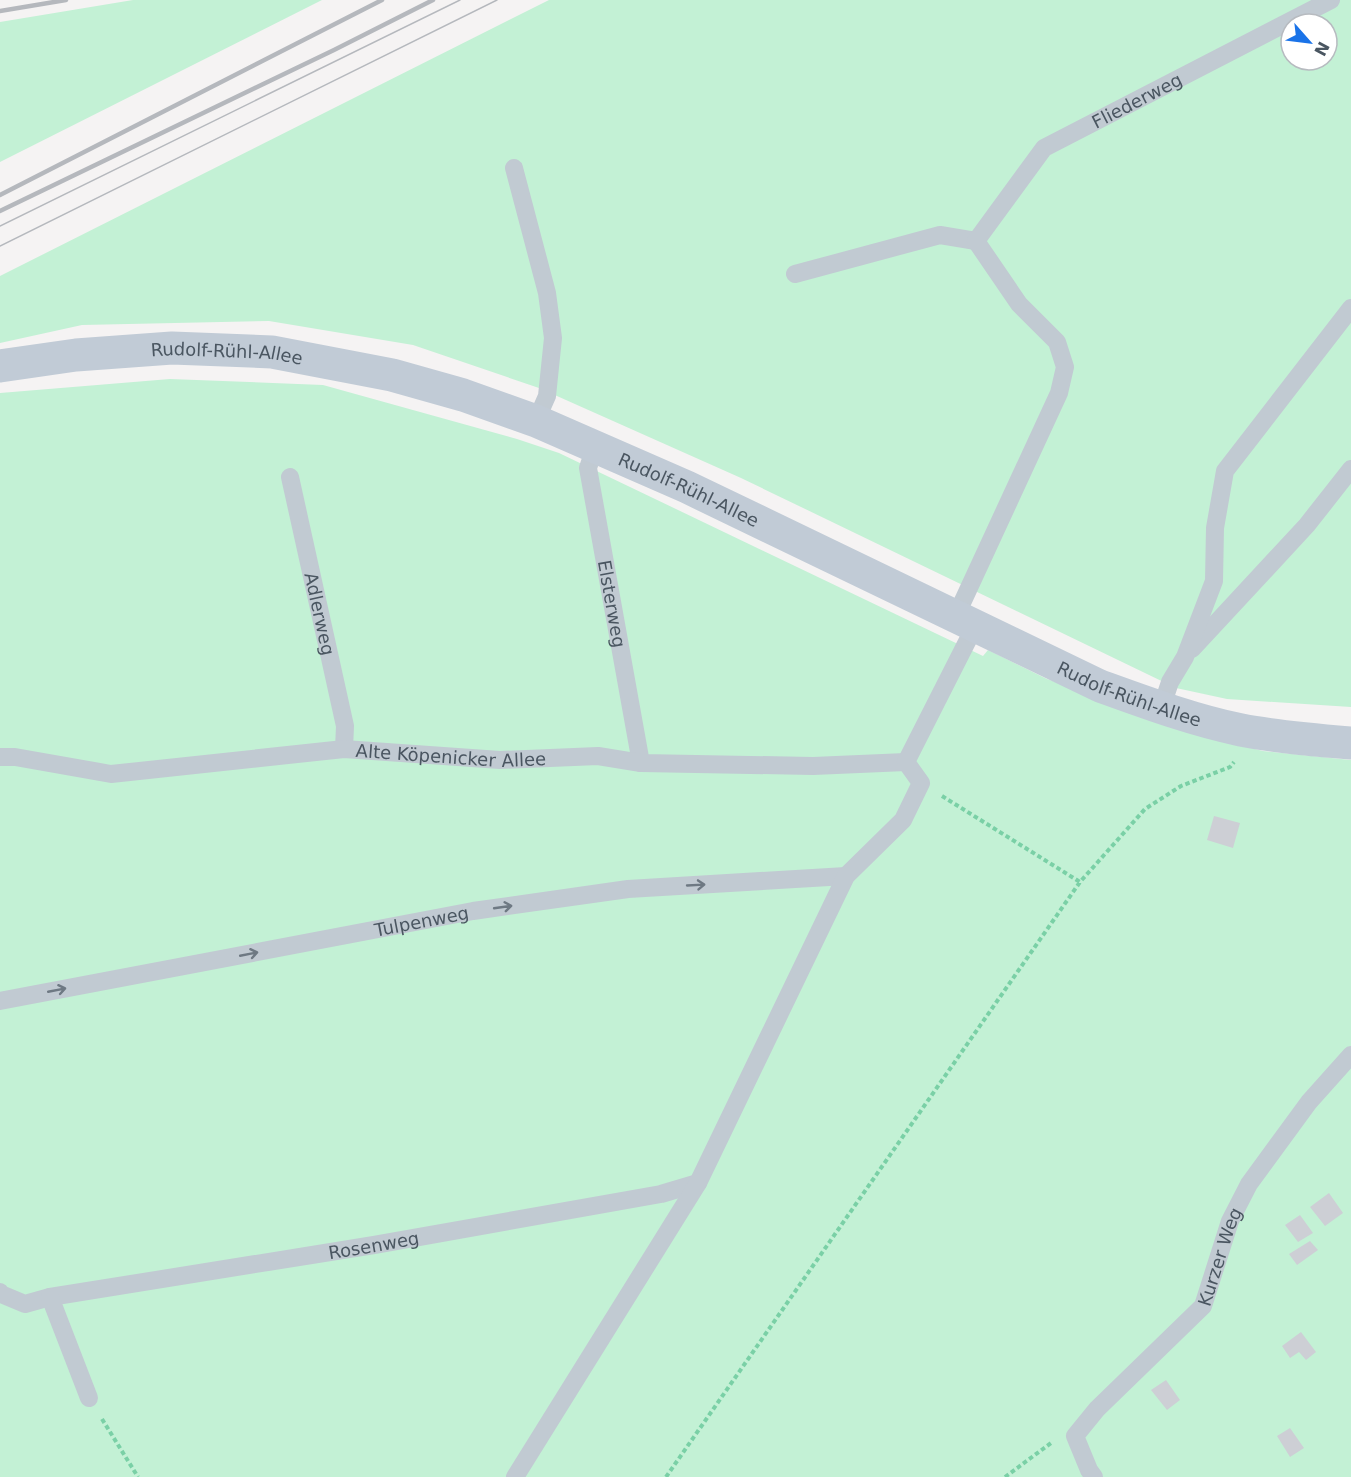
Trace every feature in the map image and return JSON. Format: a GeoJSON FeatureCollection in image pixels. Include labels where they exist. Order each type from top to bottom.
{"type":"FeatureCollection","features":[{"type":"Feature","properties":{"kind":"street","name":"Rudolf-Rühl-Allee"},"geometry":{"type":"LineString","coordinates":[[0,366],[76,355],[172,348],[272,352],[392,375],[463,395],[536,421],[687,487],[1100,686],[1161,709],[1243,730],[1351,743]]}},
{"type":"Feature","properties":{"kind":"lane","name":"Fliederweg"},"geometry":{"type":"LineString","coordinates":[[976,241],[1044,148],[1331,0]]}},
{"type":"Feature","properties":{"kind":"lane"},"geometry":{"type":"LineString","coordinates":[[514,168],[547,293],[553,338],[546,396],[536,421]]}},
{"type":"Feature","properties":{"kind":"lane"},"geometry":{"type":"LineString","coordinates":[[515,1477],[698,1183],[846,876],[903,820],[921,783],[906,762],[1059,393],[1065,367],[1057,342],[1019,304],[976,241],[940,235],[795,274]]}},
{"type":"Feature","properties":{"kind":"lane"},"geometry":{"type":"LineString","coordinates":[[1161,709],[1170,682],[1185,657],[1214,581],[1215,528],[1225,471],[1351,308]]}},
{"type":"Feature","properties":{"kind":"lane","name":"Elsterweg"},"geometry":{"type":"LineString","coordinates":[[595,447],[588,468],[641,763]]}},
{"type":"Feature","properties":{"kind":"lane"},"geometry":{"type":"LineString","coordinates":[[1185,657],[1307,525],[1351,469]]}},
{"type":"Feature","properties":{"kind":"lane","name":"Adlerweg"},"geometry":{"type":"LineString","coordinates":[[290,477],[345,726],[344,749]]}},
{"type":"Feature","properties":{"kind":"lane","name":"Alte Köpenicker Allee"},"geometry":{"type":"LineString","coordinates":[[0,757],[15,757],[111,774],[344,749],[500,760],[598,756],[641,763],[813,766],[906,762]]}},
{"type":"Feature","properties":{"kind":"lane","name":"Tulpenweg"},"geometry":{"type":"LineString","coordinates":[[0,1000],[473,911],[628,889],[846,876]]}},
{"type":"Feature","properties":{"kind":"lane","name":"Kurzer Weg"},"geometry":{"type":"LineString","coordinates":[[1094,1477],[1075,1436],[1097,1408],[1203,1306],[1230,1221],[1249,1184],[1309,1102],[1351,1055]]}},
{"type":"Feature","properties":{"kind":"lane","name":"Rosenweg"},"geometry":{"type":"LineString","coordinates":[[0,1292],[24,1304],[50,1297],[386,1243],[661,1194],[698,1183]]}},
{"type":"Feature","properties":{"kind":"lane"},"geometry":{"type":"LineString","coordinates":[[50,1297],[89,1398]]}},
{"type":"Feature","properties":{"kind":"path"},"geometry":{"type":"LineString","coordinates":[[666,1477],[1080,882],[1145,809],[1181,786],[1230,767],[1237,760],[1243,730]]}},
{"type":"Feature","properties":{"kind":"path"},"geometry":{"type":"LineString","coordinates":[[921,783],[1080,882]]}},
{"type":"Feature","properties":{"kind":"path"},"geometry":{"type":"LineString","coordinates":[[89,1398],[138,1477]]}},
{"type":"Feature","properties":{"kind":"green space"},"geometry":{"type":"Polygon","coordinates":[[[133,0],[322,0],[0,162],[0,22],[133,0]]]}},
{"type":"Feature","properties":{"kind":"green space"},"geometry":{"type":"Polygon","coordinates":[[[549,0],[1351,0],[1351,707],[1227,699],[1176,688],[741,478],[539,388],[413,345],[269,321],[82,325],[0,343],[0,276],[549,0]]]}},
{"type":"Feature","properties":{"kind":"green space"},"geometry":{"type":"Polygon","coordinates":[[[170,379],[323,385],[517,439],[559,453],[983,656],[988,650],[1047,679],[1224,741],[1263,751],[1351,760],[1351,1477],[0,1477],[0,393],[170,379]]]}},
{"type":"Feature","properties":{"kind":"building"},"geometry":{"type":"Polygon","coordinates":[[[1214,816],[1240,823],[1233,848],[1207,840],[1214,816]]]}},
{"type":"Feature","properties":{"kind":"building"},"geometry":{"type":"Polygon","coordinates":[[[1329,1193],[1343,1213],[1325,1226],[1310,1207],[1329,1193]]]}},
{"type":"Feature","properties":{"kind":"building"},"geometry":{"type":"Polygon","coordinates":[[[1300,1215],[1313,1233],[1298,1242],[1285,1225],[1300,1215]]]}},
{"type":"Feature","properties":{"kind":"building"},"geometry":{"type":"Polygon","coordinates":[[[1310,1241],[1318,1250],[1297,1265],[1289,1254],[1310,1241]]]}},
{"type":"Feature","properties":{"kind":"building"},"geometry":{"type":"Polygon","coordinates":[[[1301,1332],[1316,1352],[1306,1360],[1299,1352],[1290,1358],[1282,1346],[1301,1332]]]}},
{"type":"Feature","properties":{"kind":"building"},"geometry":{"type":"Polygon","coordinates":[[[1166,1380],[1180,1400],[1167,1410],[1151,1390],[1166,1380]]]}},
{"type":"Feature","properties":{"kind":"building"},"geometry":{"type":"Polygon","coordinates":[[[1290,1428],[1304,1448],[1290,1457],[1277,1436],[1290,1428]]]}},
{"type":"Feature","properties":{"kind":"tram line"},"geometry":{"type":"LineString","coordinates":[[0,226],[460,0]]}},
{"type":"Feature","properties":{"kind":"tram line"},"geometry":{"type":"LineString","coordinates":[[0,246],[497,0]]}},
{"type":"Feature","properties":{"kind":"railway"},"geometry":{"type":"LineString","coordinates":[[0,11],[66,0]]}},
{"type":"Feature","properties":{"kind":"railway"},"geometry":{"type":"LineString","coordinates":[[0,195],[382,0]]}},
{"type":"Feature","properties":{"kind":"railway"},"geometry":{"type":"LineString","coordinates":[[0,211],[433,0]]}}]}
